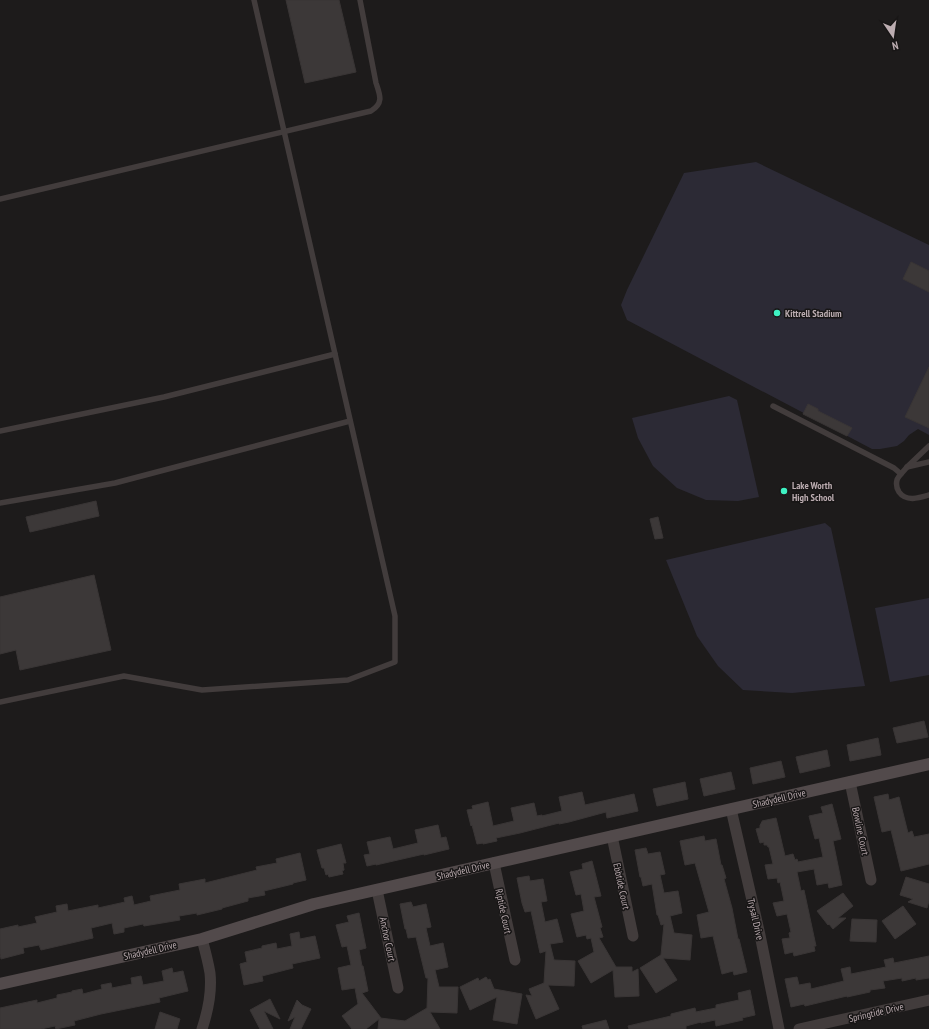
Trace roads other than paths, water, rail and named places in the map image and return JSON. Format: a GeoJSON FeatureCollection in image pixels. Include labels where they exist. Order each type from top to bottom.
{"type":"FeatureCollection","features":[{"type":"Feature","properties":{"kind":"street","name":"Shadydell Drive"},"geometry":{"type":"LineString","coordinates":[[0,984],[202,939],[314,904],[929,764]]}},
{"type":"Feature","properties":{"kind":"street","name":"Bowline Court"},"geometry":{"type":"LineString","coordinates":[[850,782],[871,880]]}},
{"type":"Feature","properties":{"kind":"street","name":"Trysail Drive"},"geometry":{"type":"LineString","coordinates":[[732,809],[779,1029]]}},
{"type":"Feature","properties":{"kind":"street","name":"Ebbtide Court"},"geometry":{"type":"LineString","coordinates":[[612,836],[633,936]]}},
{"type":"Feature","properties":{"kind":"street","name":"Riptide Court"},"geometry":{"type":"LineString","coordinates":[[494,863],[515,960]]}},
{"type":"Feature","properties":{"kind":"street","name":"Anchor Court"},"geometry":{"type":"LineString","coordinates":[[377,890],[398,988]]}},
{"type":"Feature","properties":{"kind":"street"},"geometry":{"type":"LineString","coordinates":[[202,939],[210,972],[210,995],[202,1029]]}},
{"type":"Feature","properties":{"kind":"street","name":"Springtide Drive"},"geometry":{"type":"LineString","coordinates":[[799,1029],[929,1000]]}},
{"type":"Feature","properties":{"kind":"lane"},"geometry":{"type":"LineString","coordinates":[[0,702],[124,676],[202,690],[348,680],[395,662],[395,616],[254,0]]}},
{"type":"Feature","properties":{"kind":"lane"},"geometry":{"type":"LineString","coordinates":[[0,199],[371,111],[377,107],[380,101],[380,94],[376,83],[360,0]]}},
{"type":"Feature","properties":{"kind":"lane"},"geometry":{"type":"LineString","coordinates":[[0,431],[164,397],[335,354]]}},
{"type":"Feature","properties":{"kind":"lane"},"geometry":{"type":"LineString","coordinates":[[773,406],[894,468],[901,474]]}},
{"type":"Feature","properties":{"kind":"lane"},"geometry":{"type":"LineString","coordinates":[[0,503],[115,483],[350,421]]}},
{"type":"Feature","properties":{"kind":"lane"},"geometry":{"type":"LineString","coordinates":[[929,446],[897,479],[896,488],[905,498],[915,499],[929,496]]}},
{"type":"Feature","properties":{"kind":"lane"},"geometry":{"type":"LineString","coordinates":[[907,467],[929,462]]}},
{"type":"Feature","properties":{"kind":"place","name":"Kittrell Stadium"},"geometry":{"type":"Point","coordinates":[777,313]}},
{"type":"Feature","properties":{"kind":"place","name":"Lake Worth High School"},"geometry":{"type":"Point","coordinates":[784,491]}}]}
